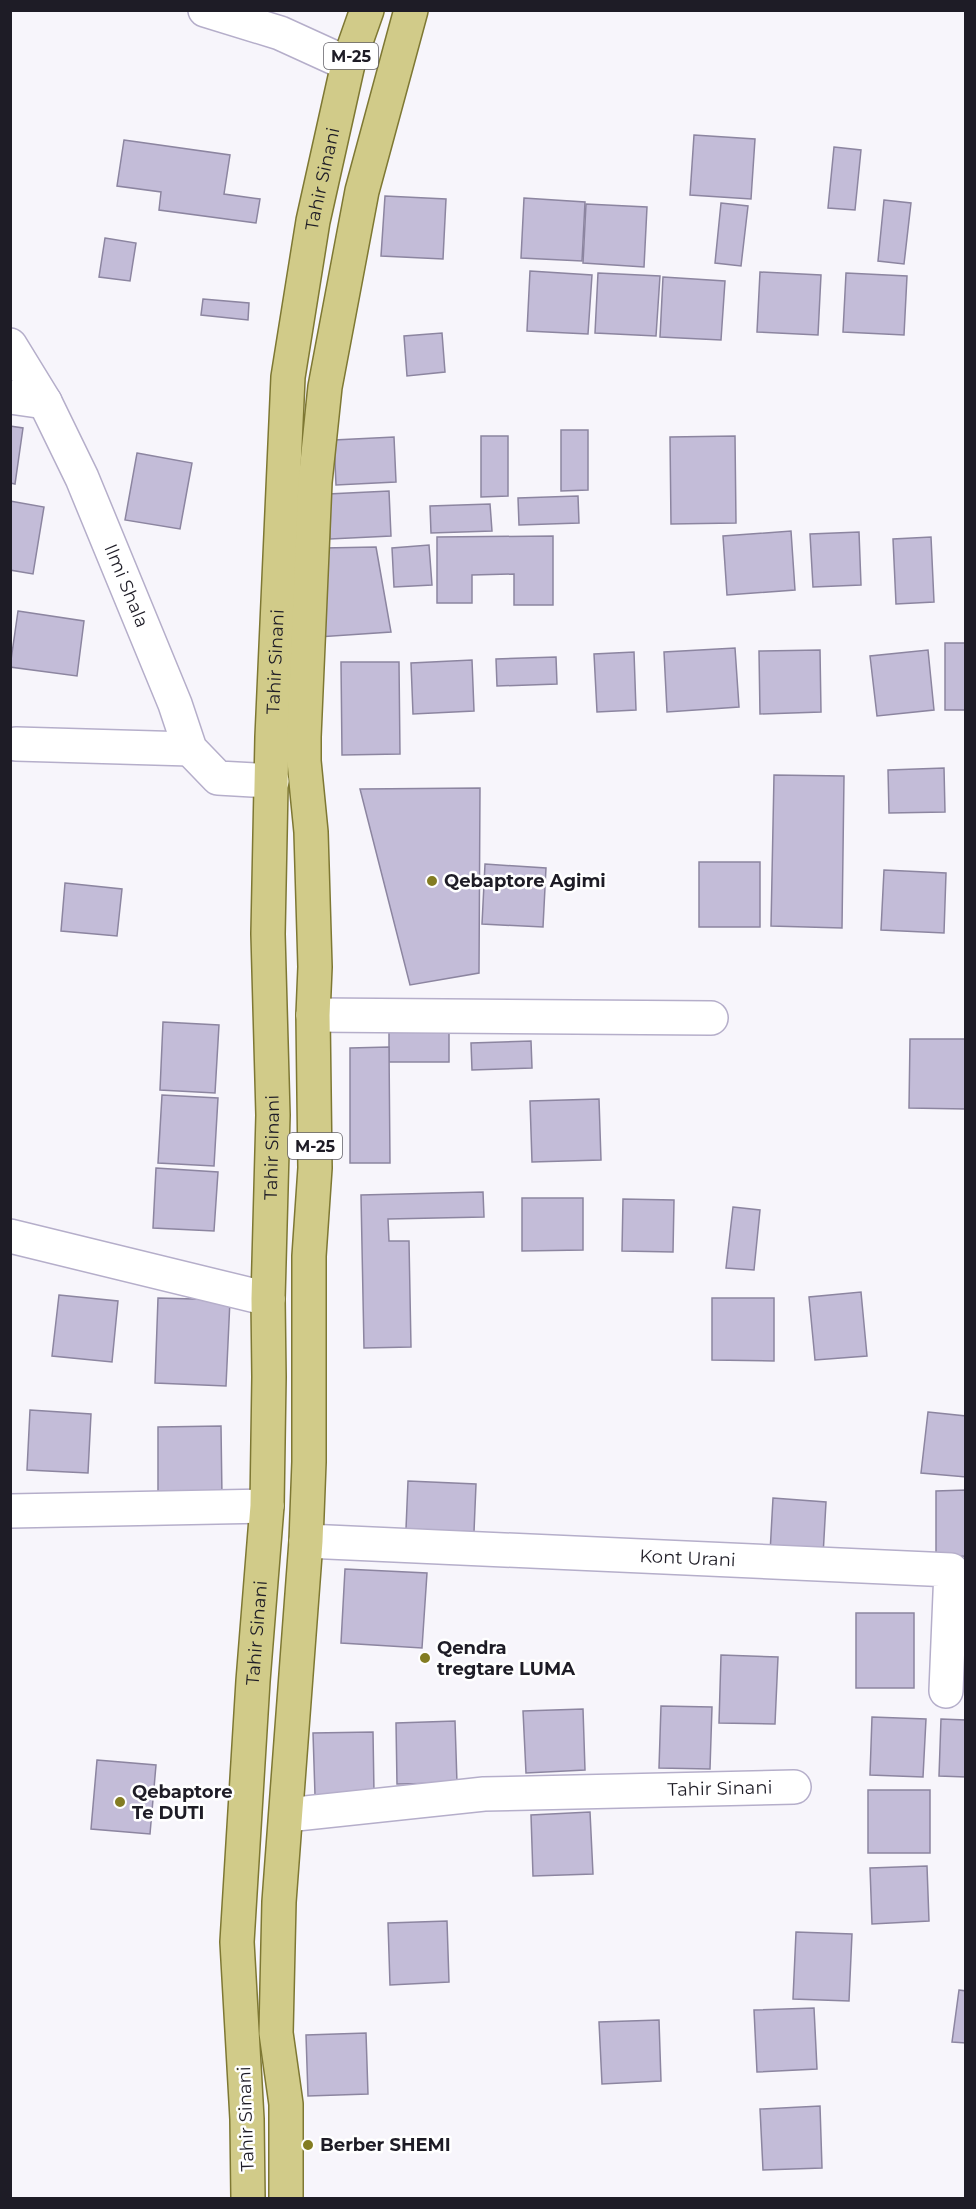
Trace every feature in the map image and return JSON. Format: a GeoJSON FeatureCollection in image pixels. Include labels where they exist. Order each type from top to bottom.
{"type":"FeatureCollection","features":[{"type":"Feature","properties":{"kind":"main road","name":"M-25"},"geometry":{"type":"LineString","coordinates":[[348,63],[367,10]]}},
{"type":"Feature","properties":{"kind":"main road","name":"Tahir Sinani"},"geometry":{"type":"LineString","coordinates":[[286,2199],[286,2104],[276,2033],[279,1902],[306,1541],[309,1461],[309,1256],[315,1168],[313,1015],[315,967],[311,832],[304,761],[315,482],[325,387],[362,190],[411,10]]}},
{"type":"Feature","properties":{"kind":"main road","name":"Tahir Sinani"},"geometry":{"type":"LineString","coordinates":[[248,2199],[247,2119],[237,1942],[267,1506],[268,1299],[273,1115],[267,934],[272,725],[288,377],[313,221],[348,63]]}},
{"type":"Feature","properties":{"kind":"street"},"geometry":{"type":"LineString","coordinates":[[205,10],[280,33],[348,63]]}},
{"type":"Feature","properties":{"kind":"street","name":"Ilmi Shala"},"geometry":{"type":"LineString","coordinates":[[10,345],[45,402],[82,478],[175,704],[190,749],[218,778],[272,781]]}},
{"type":"Feature","properties":{"kind":"street"},"geometry":{"type":"LineString","coordinates":[[10,397],[45,402]]}},
{"type":"Feature","properties":{"kind":"street"},"geometry":{"type":"LineString","coordinates":[[16,744],[190,749]]}},
{"type":"Feature","properties":{"kind":"street"},"geometry":{"type":"LineString","coordinates":[[313,1015],[711,1018]]}},
{"type":"Feature","properties":{"kind":"street"},"geometry":{"type":"LineString","coordinates":[[10,1236],[268,1299]]}},
{"type":"Feature","properties":{"kind":"street"},"geometry":{"type":"LineString","coordinates":[[10,1511],[267,1506]]}},
{"type":"Feature","properties":{"kind":"street","name":"Kont Urani"},"geometry":{"type":"LineString","coordinates":[[306,1541],[951,1570],[946,1691]]}},
{"type":"Feature","properties":{"kind":"street","name":"Tahir Sinani"},"geometry":{"type":"LineString","coordinates":[[287,1815],[484,1794],[794,1787]]}},
{"type":"Feature","properties":{"kind":"building"},"geometry":{"type":"Polygon","coordinates":[[[694,135],[755,139],[751,199],[690,195],[694,135]]]}},
{"type":"Feature","properties":{"kind":"building"},"geometry":{"type":"Polygon","coordinates":[[[124,140],[230,155],[224,194],[260,199],[256,223],[159,210],[161,192],[117,186],[124,140]]]}},
{"type":"Feature","properties":{"kind":"building"},"geometry":{"type":"Polygon","coordinates":[[[834,147],[861,150],[855,210],[828,208],[834,147]]]}},
{"type":"Feature","properties":{"kind":"building"},"geometry":{"type":"Polygon","coordinates":[[[385,196],[446,199],[443,259],[381,256],[385,196]]]}},
{"type":"Feature","properties":{"kind":"building"},"geometry":{"type":"Polygon","coordinates":[[[524,198],[585,202],[582,261],[521,258],[524,198]]]}},
{"type":"Feature","properties":{"kind":"building"},"geometry":{"type":"Polygon","coordinates":[[[884,200],[911,203],[904,264],[878,261],[884,200]]]}},
{"type":"Feature","properties":{"kind":"building"},"geometry":{"type":"Polygon","coordinates":[[[721,203],[748,206],[741,266],[715,263],[721,203]]]}},
{"type":"Feature","properties":{"kind":"building"},"geometry":{"type":"Polygon","coordinates":[[[586,204],[647,207],[644,267],[583,263],[586,204]]]}},
{"type":"Feature","properties":{"kind":"building"},"geometry":{"type":"Polygon","coordinates":[[[105,238],[136,243],[130,281],[99,277],[105,238]]]}},
{"type":"Feature","properties":{"kind":"building"},"geometry":{"type":"Polygon","coordinates":[[[530,271],[592,275],[588,334],[527,331],[530,271]]]}},
{"type":"Feature","properties":{"kind":"building"},"geometry":{"type":"Polygon","coordinates":[[[760,272],[821,275],[818,335],[757,332],[760,272]]]}},
{"type":"Feature","properties":{"kind":"building"},"geometry":{"type":"Polygon","coordinates":[[[598,273],[660,276],[656,336],[595,333],[598,273]]]}},
{"type":"Feature","properties":{"kind":"building"},"geometry":{"type":"Polygon","coordinates":[[[846,273],[907,276],[904,335],[843,332],[846,273]]]}},
{"type":"Feature","properties":{"kind":"building"},"geometry":{"type":"Polygon","coordinates":[[[663,277],[725,281],[721,340],[660,337],[663,277]]]}},
{"type":"Feature","properties":{"kind":"building"},"geometry":{"type":"Polygon","coordinates":[[[203,299],[249,303],[248,320],[201,315],[203,299]]]}},
{"type":"Feature","properties":{"kind":"building"},"geometry":{"type":"Polygon","coordinates":[[[442,333],[445,372],[407,376],[404,336],[442,333]]]}},
{"type":"Feature","properties":{"kind":"building"},"geometry":{"type":"Polygon","coordinates":[[[10,426],[23,428],[15,484],[10,483],[10,426]]]}},
{"type":"Feature","properties":{"kind":"building"},"geometry":{"type":"Polygon","coordinates":[[[561,430],[588,430],[588,490],[561,491],[561,430]]]}},
{"type":"Feature","properties":{"kind":"building"},"geometry":{"type":"Polygon","coordinates":[[[481,436],[508,436],[508,496],[481,497],[481,436]]]}},
{"type":"Feature","properties":{"kind":"building"},"geometry":{"type":"Polygon","coordinates":[[[735,436],[736,523],[671,524],[670,437],[735,436]]]}},
{"type":"Feature","properties":{"kind":"building"},"geometry":{"type":"Polygon","coordinates":[[[394,437],[396,482],[336,485],[334,440],[394,437]]]}},
{"type":"Feature","properties":{"kind":"building"},"geometry":{"type":"Polygon","coordinates":[[[137,453],[192,463],[180,529],[125,520],[137,453]]]}},
{"type":"Feature","properties":{"kind":"building"},"geometry":{"type":"Polygon","coordinates":[[[389,491],[391,536],[330,539],[328,494],[389,491]]]}},
{"type":"Feature","properties":{"kind":"building"},"geometry":{"type":"Polygon","coordinates":[[[578,496],[579,523],[519,525],[518,498],[578,496]]]}},
{"type":"Feature","properties":{"kind":"building"},"geometry":{"type":"Polygon","coordinates":[[[10,501],[44,507],[33,574],[10,570],[10,501]]]}},
{"type":"Feature","properties":{"kind":"building"},"geometry":{"type":"Polygon","coordinates":[[[490,504],[492,531],[431,533],[430,506],[490,504]]]}},
{"type":"Feature","properties":{"kind":"building"},"geometry":{"type":"Polygon","coordinates":[[[791,531],[795,590],[727,595],[723,536],[791,531]]]}},
{"type":"Feature","properties":{"kind":"building"},"geometry":{"type":"Polygon","coordinates":[[[859,532],[861,585],[813,587],[810,534],[859,532]]]}},
{"type":"Feature","properties":{"kind":"building"},"geometry":{"type":"Polygon","coordinates":[[[553,536],[553,605],[514,605],[514,574],[472,575],[472,603],[437,603],[437,537],[553,536]]]}},
{"type":"Feature","properties":{"kind":"building"},"geometry":{"type":"Polygon","coordinates":[[[931,537],[934,602],[896,604],[893,539],[931,537]]]}},
{"type":"Feature","properties":{"kind":"building"},"geometry":{"type":"Polygon","coordinates":[[[429,545],[432,585],[394,587],[392,548],[429,545]]]}},
{"type":"Feature","properties":{"kind":"building"},"geometry":{"type":"Polygon","coordinates":[[[376,547],[391,632],[318,637],[323,548],[376,547]]]}},
{"type":"Feature","properties":{"kind":"building"},"geometry":{"type":"Polygon","coordinates":[[[18,611],[84,621],[77,676],[10,667],[18,611]]]}},
{"type":"Feature","properties":{"kind":"building"},"geometry":{"type":"Polygon","coordinates":[[[945,643],[966,643],[966,710],[945,710],[945,643]]]}},
{"type":"Feature","properties":{"kind":"building"},"geometry":{"type":"Polygon","coordinates":[[[735,648],[739,707],[667,712],[664,652],[735,648]]]}},
{"type":"Feature","properties":{"kind":"building"},"geometry":{"type":"Polygon","coordinates":[[[820,650],[821,712],[760,714],[759,651],[820,650]]]}},
{"type":"Feature","properties":{"kind":"building"},"geometry":{"type":"Polygon","coordinates":[[[928,650],[934,710],[877,716],[870,656],[928,650]]]}},
{"type":"Feature","properties":{"kind":"building"},"geometry":{"type":"Polygon","coordinates":[[[634,652],[636,710],[597,712],[594,654],[634,652]]]}},
{"type":"Feature","properties":{"kind":"building"},"geometry":{"type":"Polygon","coordinates":[[[556,657],[557,684],[497,686],[496,659],[556,657]]]}},
{"type":"Feature","properties":{"kind":"building"},"geometry":{"type":"Polygon","coordinates":[[[472,660],[474,711],[413,714],[411,663],[472,660]]]}},
{"type":"Feature","properties":{"kind":"building"},"geometry":{"type":"Polygon","coordinates":[[[341,662],[399,662],[400,754],[342,755],[341,662]]]}},
{"type":"Feature","properties":{"kind":"building"},"geometry":{"type":"Polygon","coordinates":[[[944,768],[945,812],[889,813],[888,770],[944,768]]]}},
{"type":"Feature","properties":{"kind":"building"},"geometry":{"type":"Polygon","coordinates":[[[774,775],[844,776],[842,928],[771,926],[774,775]]]}},
{"type":"Feature","properties":{"kind":"building","name":"Qebaptore Agimi"},"geometry":{"type":"Polygon","coordinates":[[[480,788],[479,973],[410,985],[360,789],[480,788]]]}},
{"type":"Feature","properties":{"kind":"building"},"geometry":{"type":"Polygon","coordinates":[[[699,862],[760,862],[760,927],[699,927],[699,862]]]}},
{"type":"Feature","properties":{"kind":"building"},"geometry":{"type":"Polygon","coordinates":[[[485,864],[546,868],[543,927],[482,924],[485,864]]]}},
{"type":"Feature","properties":{"kind":"building"},"geometry":{"type":"Polygon","coordinates":[[[884,870],[946,873],[944,933],[881,930],[884,870]]]}},
{"type":"Feature","properties":{"kind":"building"},"geometry":{"type":"Polygon","coordinates":[[[65,883],[122,889],[117,936],[61,931],[65,883]]]}},
{"type":"Feature","properties":{"kind":"building"},"geometry":{"type":"Polygon","coordinates":[[[449,1021],[449,1062],[389,1062],[389,1022],[449,1021]]]}},
{"type":"Feature","properties":{"kind":"building"},"geometry":{"type":"Polygon","coordinates":[[[163,1022],[219,1025],[215,1093],[160,1090],[163,1022]]]}},
{"type":"Feature","properties":{"kind":"building"},"geometry":{"type":"Polygon","coordinates":[[[910,1039],[966,1039],[966,1109],[909,1108],[910,1039]]]}},
{"type":"Feature","properties":{"kind":"building"},"geometry":{"type":"Polygon","coordinates":[[[531,1041],[532,1068],[472,1070],[471,1043],[531,1041]]]}},
{"type":"Feature","properties":{"kind":"building"},"geometry":{"type":"Polygon","coordinates":[[[389,1047],[390,1163],[350,1163],[350,1048],[389,1047]]]}},
{"type":"Feature","properties":{"kind":"building"},"geometry":{"type":"Polygon","coordinates":[[[162,1095],[218,1098],[214,1166],[158,1163],[162,1095]]]}},
{"type":"Feature","properties":{"kind":"building"},"geometry":{"type":"Polygon","coordinates":[[[599,1099],[601,1160],[532,1162],[530,1101],[599,1099]]]}},
{"type":"Feature","properties":{"kind":"building"},"geometry":{"type":"Polygon","coordinates":[[[156,1168],[218,1172],[214,1231],[153,1228],[156,1168]]]}},
{"type":"Feature","properties":{"kind":"building"},"geometry":{"type":"Polygon","coordinates":[[[483,1192],[484,1217],[388,1219],[389,1241],[409,1241],[411,1347],[364,1348],[361,1195],[483,1192]]]}},
{"type":"Feature","properties":{"kind":"building"},"geometry":{"type":"Polygon","coordinates":[[[522,1198],[583,1198],[583,1250],[522,1251],[522,1198]]]}},
{"type":"Feature","properties":{"kind":"building"},"geometry":{"type":"Polygon","coordinates":[[[623,1199],[674,1200],[673,1252],[622,1251],[623,1199]]]}},
{"type":"Feature","properties":{"kind":"building"},"geometry":{"type":"Polygon","coordinates":[[[733,1207],[760,1210],[754,1270],[726,1268],[733,1207]]]}},
{"type":"Feature","properties":{"kind":"building"},"geometry":{"type":"Polygon","coordinates":[[[861,1292],[867,1356],[815,1360],[809,1297],[861,1292]]]}},
{"type":"Feature","properties":{"kind":"building"},"geometry":{"type":"Polygon","coordinates":[[[59,1295],[118,1301],[112,1362],[52,1356],[59,1295]]]}},
{"type":"Feature","properties":{"kind":"building"},"geometry":{"type":"Polygon","coordinates":[[[158,1298],[230,1300],[226,1386],[155,1383],[158,1298]]]}},
{"type":"Feature","properties":{"kind":"building"},"geometry":{"type":"Polygon","coordinates":[[[712,1298],[774,1298],[774,1361],[712,1360],[712,1298]]]}},
{"type":"Feature","properties":{"kind":"building"},"geometry":{"type":"Polygon","coordinates":[[[30,1410],[91,1414],[88,1473],[27,1470],[30,1410]]]}},
{"type":"Feature","properties":{"kind":"building"},"geometry":{"type":"Polygon","coordinates":[[[928,1412],[966,1416],[966,1477],[921,1473],[928,1412]]]}},
{"type":"Feature","properties":{"kind":"building"},"geometry":{"type":"Polygon","coordinates":[[[221,1426],[222,1497],[158,1498],[158,1427],[221,1426]]]}},
{"type":"Feature","properties":{"kind":"building"},"geometry":{"type":"Polygon","coordinates":[[[408,1481],[476,1484],[474,1532],[406,1529],[408,1481]]]}},
{"type":"Feature","properties":{"kind":"building"},"geometry":{"type":"Polygon","coordinates":[[[966,1490],[966,1556],[936,1557],[936,1491],[966,1490]]]}},
{"type":"Feature","properties":{"kind":"building"},"geometry":{"type":"Polygon","coordinates":[[[773,1498],[826,1502],[823,1556],[770,1553],[773,1498]]]}},
{"type":"Feature","properties":{"kind":"building"},"geometry":{"type":"Polygon","coordinates":[[[345,1569],[427,1573],[422,1648],[341,1643],[345,1569]]]}},
{"type":"Feature","properties":{"kind":"building"},"geometry":{"type":"Polygon","coordinates":[[[856,1613],[914,1613],[914,1688],[856,1688],[856,1613]]]}},
{"type":"Feature","properties":{"kind":"building"},"geometry":{"type":"Polygon","coordinates":[[[721,1655],[778,1657],[775,1724],[719,1723],[721,1655]]]}},
{"type":"Feature","properties":{"kind":"building"},"geometry":{"type":"Polygon","coordinates":[[[661,1706],[712,1707],[710,1769],[659,1768],[661,1706]]]}},
{"type":"Feature","properties":{"kind":"building"},"geometry":{"type":"Polygon","coordinates":[[[583,1709],[585,1770],[526,1773],[523,1711],[583,1709]]]}},
{"type":"Feature","properties":{"kind":"building"},"geometry":{"type":"Polygon","coordinates":[[[872,1717],[926,1719],[923,1777],[870,1775],[872,1717]]]}},
{"type":"Feature","properties":{"kind":"building"},"geometry":{"type":"Polygon","coordinates":[[[941,1719],[966,1720],[966,1777],[939,1776],[941,1719]]]}},
{"type":"Feature","properties":{"kind":"building"},"geometry":{"type":"Polygon","coordinates":[[[455,1721],[457,1783],[397,1784],[396,1723],[455,1721]]]}},
{"type":"Feature","properties":{"kind":"building"},"geometry":{"type":"Polygon","coordinates":[[[373,1732],[374,1793],[315,1795],[313,1733],[373,1732]]]}},
{"type":"Feature","properties":{"kind":"building"},"geometry":{"type":"Polygon","coordinates":[[[97,1760],[156,1765],[150,1834],[91,1829],[97,1760]]]}},
{"type":"Feature","properties":{"kind":"building"},"geometry":{"type":"Polygon","coordinates":[[[868,1790],[930,1790],[930,1853],[868,1853],[868,1790]]]}},
{"type":"Feature","properties":{"kind":"building"},"geometry":{"type":"Polygon","coordinates":[[[590,1812],[593,1874],[533,1876],[531,1815],[590,1812]]]}},
{"type":"Feature","properties":{"kind":"building"},"geometry":{"type":"Polygon","coordinates":[[[927,1866],[929,1921],[872,1924],[870,1868],[927,1866]]]}},
{"type":"Feature","properties":{"kind":"building"},"geometry":{"type":"Polygon","coordinates":[[[447,1921],[449,1982],[390,1985],[388,1923],[447,1921]]]}},
{"type":"Feature","properties":{"kind":"building"},"geometry":{"type":"Polygon","coordinates":[[[796,1932],[852,1934],[849,2001],[793,1999],[796,1932]]]}},
{"type":"Feature","properties":{"kind":"building"},"geometry":{"type":"Polygon","coordinates":[[[959,1990],[966,1991],[966,2043],[952,2042],[959,1990]]]}},
{"type":"Feature","properties":{"kind":"building"},"geometry":{"type":"Polygon","coordinates":[[[814,2008],[817,2069],[757,2072],[754,2010],[814,2008]]]}},
{"type":"Feature","properties":{"kind":"building"},"geometry":{"type":"Polygon","coordinates":[[[659,2020],[661,2081],[602,2084],[599,2022],[659,2020]]]}},
{"type":"Feature","properties":{"kind":"building"},"geometry":{"type":"Polygon","coordinates":[[[366,2033],[368,2094],[308,2096],[306,2035],[366,2033]]]}},
{"type":"Feature","properties":{"kind":"building"},"geometry":{"type":"Polygon","coordinates":[[[820,2106],[822,2168],[763,2170],[760,2109],[820,2106]]]}},
{"type":"Feature","properties":{"kind":"place","name":"Qebaptore Agimi"},"geometry":{"type":"Point","coordinates":[432,881]}},
{"type":"Feature","properties":{"kind":"place","name":"Qendra tregtare LUMA"},"geometry":{"type":"Point","coordinates":[425,1658]}},
{"type":"Feature","properties":{"kind":"place","name":"Qebaptore Te DUTI"},"geometry":{"type":"Point","coordinates":[120,1802]}},
{"type":"Feature","properties":{"kind":"place","name":"Berber SHEMI"},"geometry":{"type":"Point","coordinates":[308,2145]}}]}
